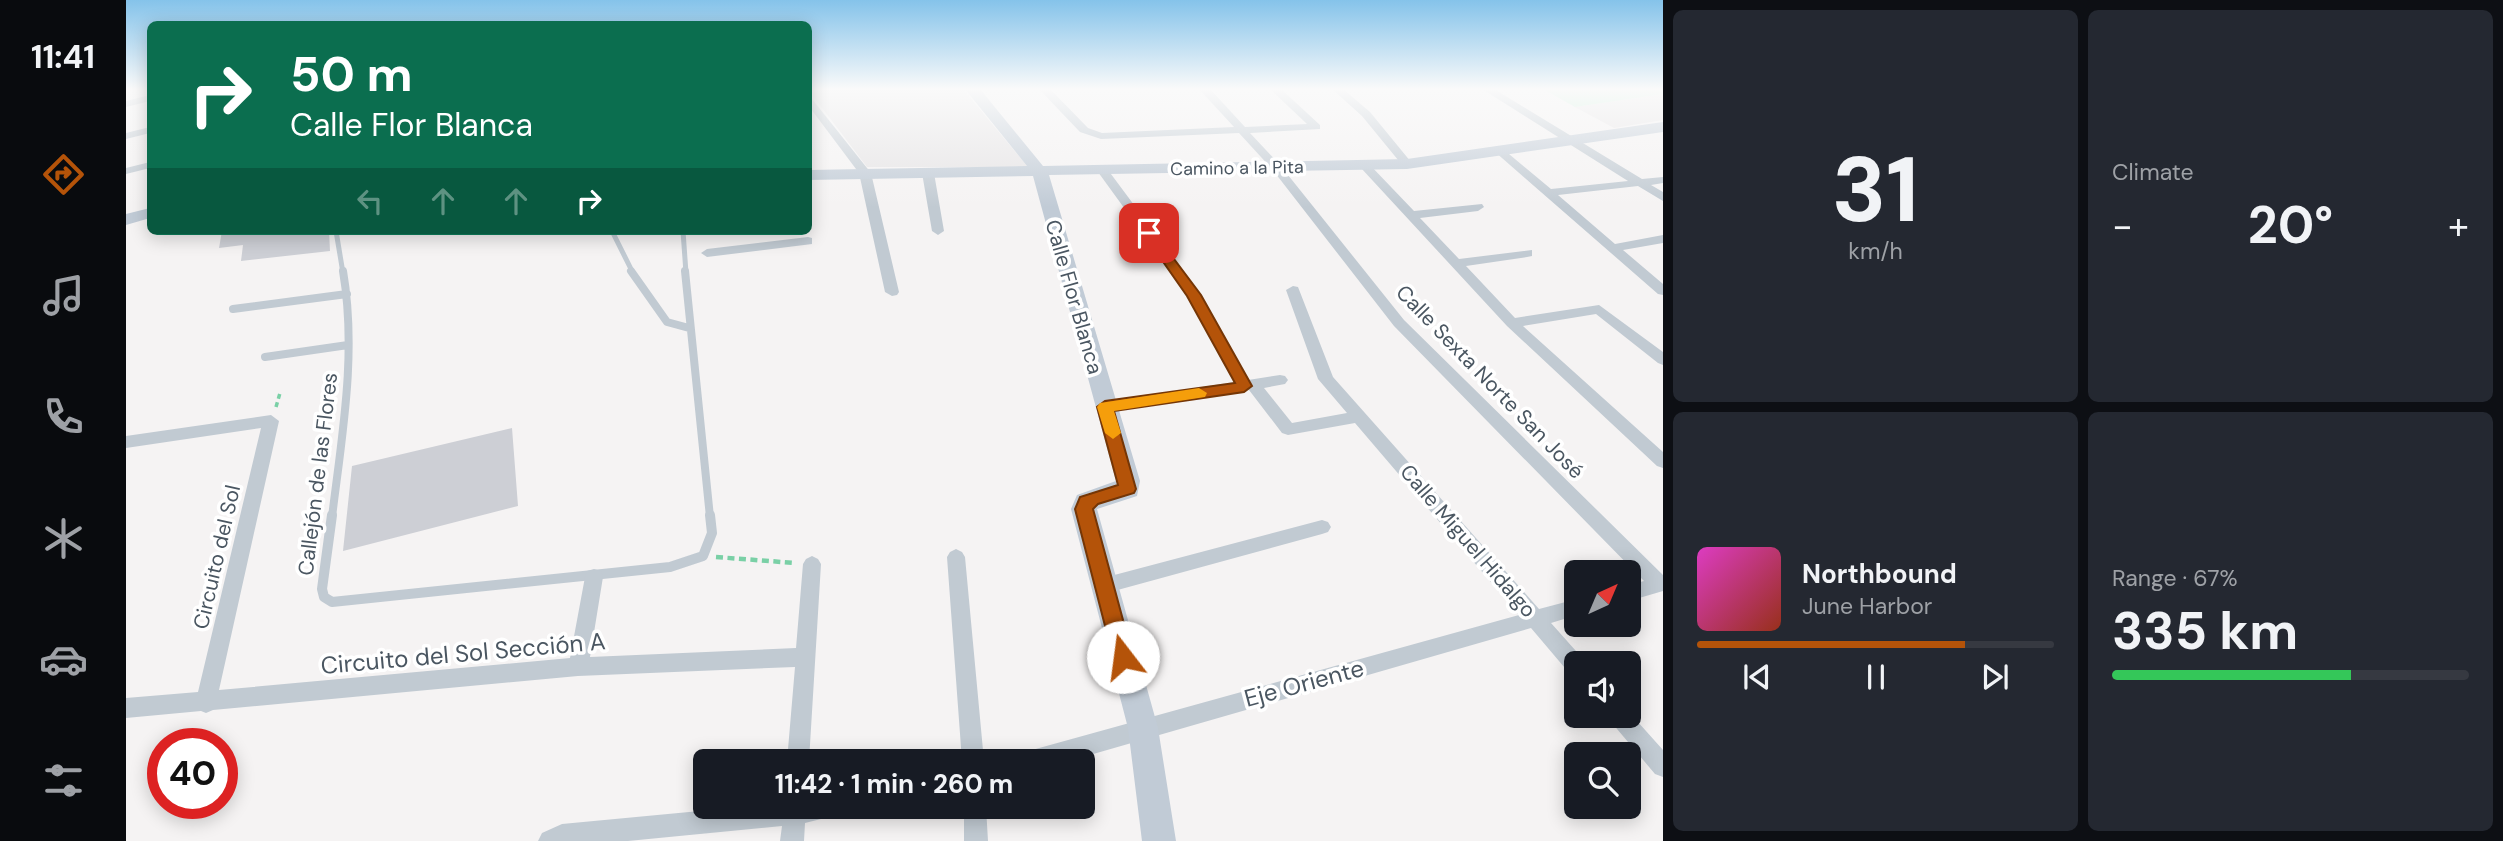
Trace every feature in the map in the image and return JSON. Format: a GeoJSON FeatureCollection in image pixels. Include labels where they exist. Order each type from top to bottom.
{"type":"FeatureCollection","features":[{"type":"Feature","properties":{"kind":"street"},"geometry":{"type":"LineString","coordinates":[[830,128],[865,173],[892,292]]}},
{"type":"Feature","properties":{"kind":"street"},"geometry":{"type":"LineString","coordinates":[[1004,128],[1040,172]]}},
{"type":"Feature","properties":{"kind":"street"},"geometry":{"type":"LineString","coordinates":[[1085,128],[1091,134],[1245,132],[1298,128]]}},
{"type":"Feature","properties":{"kind":"street","name":"Calle Sexta Norte San José"},"geometry":{"type":"LineString","coordinates":[[1241,128],[1276,166],[1399,323],[1661,584]]}},
{"type":"Feature","properties":{"kind":"street"},"geometry":{"type":"LineString","coordinates":[[1378,128],[1407,164]]}},
{"type":"Feature","properties":{"kind":"street"},"geometry":{"type":"LineString","coordinates":[[1551,128],[1663,197]]}},
{"type":"Feature","properties":{"kind":"street","name":"Camino a la Pita"},"geometry":{"type":"LineString","coordinates":[[812,175],[1104,172],[1407,164],[1656,128]]}},
{"type":"Feature","properties":{"kind":"street"},"geometry":{"type":"LineString","coordinates":[[126,136],[147,131]]}},
{"type":"Feature","properties":{"kind":"street"},"geometry":{"type":"LineString","coordinates":[[1499,151],[1663,291]]}},
{"type":"Feature","properties":{"kind":"street"},"geometry":{"type":"LineString","coordinates":[[126,171],[147,166]]}},
{"type":"Feature","properties":{"kind":"street"},"geometry":{"type":"LineString","coordinates":[[1365,166],[1512,323],[1663,462]]}},
{"type":"Feature","properties":{"kind":"street","name":"Calle Flor Blanca"},"geometry":{"type":"LineString","coordinates":[[1040,172],[1128,481],[1128,489],[1093,498],[1086,502],[1084,509],[1143,728],[1158,841]]}},
{"type":"Feature","properties":{"kind":"street"},"geometry":{"type":"LineString","coordinates":[[1104,172],[1194,295],[1249,386],[1289,429],[1359,416]]}},
{"type":"Feature","properties":{"kind":"street"},"geometry":{"type":"LineString","coordinates":[[928,173],[938,231]]}},
{"type":"Feature","properties":{"kind":"street"},"geometry":{"type":"LineString","coordinates":[[1549,193],[1663,180]]}},
{"type":"Feature","properties":{"kind":"street"},"geometry":{"type":"LineString","coordinates":[[1411,215],[1478,207]]}},
{"type":"Feature","properties":{"kind":"street"},"geometry":{"type":"LineString","coordinates":[[126,220],[147,214]]}},
{"type":"Feature","properties":{"kind":"street"},"geometry":{"type":"LineString","coordinates":[[758,235],[759,246]]}},
{"type":"Feature","properties":{"kind":"street"},"geometry":{"type":"LineString","coordinates":[[1613,248],[1663,239]]}},
{"type":"Feature","properties":{"kind":"street"},"geometry":{"type":"LineString","coordinates":[[707,253],[808,241]]}},
{"type":"Feature","properties":{"kind":"street"},"geometry":{"type":"LineString","coordinates":[[1456,263],[1527,253]]}},
{"type":"Feature","properties":{"kind":"street","name":"Calle Miguel Hidalgo"},"geometry":{"type":"LineString","coordinates":[[1293,290],[1326,379],[1564,652]]}},
{"type":"Feature","properties":{"kind":"street"},"geometry":{"type":"LineString","coordinates":[[1512,323],[1599,309],[1663,360]]}},
{"type":"Feature","properties":{"kind":"street"},"geometry":{"type":"LineString","coordinates":[[1105,407],[1280,380]]}},
{"type":"Feature","properties":{"kind":"street","name":"Circuito del Sol"},"geometry":{"type":"LineString","coordinates":[[127,444],[271,421],[206,703]]}},
{"type":"Feature","properties":{"kind":"street"},"geometry":{"type":"LineString","coordinates":[[1103,586],[1322,527]]}},
{"type":"Feature","properties":{"kind":"street"},"geometry":{"type":"LineString","coordinates":[[956,557],[972,749]]}},
{"type":"Feature","properties":{"kind":"street"},"geometry":{"type":"LineString","coordinates":[[799,749],[812,564]]}},
{"type":"Feature","properties":{"kind":"street"},"geometry":{"type":"LineString","coordinates":[[578,667],[594,577]]}},
{"type":"Feature","properties":{"kind":"street"},"geometry":{"type":"LineString","coordinates":[[1642,589],[1661,584]]}},
{"type":"Feature","properties":{"kind":"street","name":"Eje Oriente"},"geometry":{"type":"LineString","coordinates":[[1072,749],[1564,611]]}},
{"type":"Feature","properties":{"kind":"street","name":"Circuito del Sol Sección A"},"geometry":{"type":"LineString","coordinates":[[126,708],[206,703],[578,667],[805,657]]}},
{"type":"Feature","properties":{"kind":"street"},"geometry":{"type":"LineString","coordinates":[[1630,728],[1661,761]]}},
{"type":"Feature","properties":{"kind":"street"},"geometry":{"type":"LineString","coordinates":[[550,841],[562,836],[714,819]]}},
{"type":"Feature","properties":{"kind":"street"},"geometry":{"type":"LineString","coordinates":[[792,841],[794,819]]}},
{"type":"Feature","properties":{"kind":"street"},"geometry":{"type":"LineString","coordinates":[[975,819],[976,841]]}},
{"type":"Feature","properties":{"kind":"lane","name":"Callejón de las Flores"},"geometry":{"type":"LineString","coordinates":[[337,235],[347,294],[349,386],[322,589],[324,597],[332,602],[594,577]]}},
{"type":"Feature","properties":{"kind":"lane"},"geometry":{"type":"LineString","coordinates":[[614,235],[630,269],[667,322],[689,328]]}},
{"type":"Feature","properties":{"kind":"lane"},"geometry":{"type":"LineString","coordinates":[[594,577],[670,567],[703,556],[712,533],[689,328],[683,235]]}},
{"type":"Feature","properties":{"kind":"lane"},"geometry":{"type":"LineString","coordinates":[[233,309],[347,294]]}},
{"type":"Feature","properties":{"kind":"lane"},"geometry":{"type":"LineString","coordinates":[[265,357],[348,345]]}},
{"type":"Feature","properties":{"kind":"path"},"geometry":{"type":"LineString","coordinates":[[703,556],[812,564]]}},
{"type":"Feature","properties":{"kind":"shaded area"},"geometry":{"type":"Polygon","coordinates":[[[838,128],[996,128],[1028,167],[867,167],[838,128]]]}},
{"type":"Feature","properties":{"kind":"building"},"geometry":{"type":"Polygon","coordinates":[[[221,235],[329,235],[330,251],[241,261],[243,245],[219,248],[221,235]]]}},
{"type":"Feature","properties":{"kind":"building"},"geometry":{"type":"Polygon","coordinates":[[[512,428],[518,506],[343,551],[352,466],[512,428]]]}},
{"type":"Feature","properties":{"kind":"slow traffic"},"geometry":{"type":"LineString","coordinates":[[1113,433],[1105,407],[1199,393]]}},
{"type":"Feature","properties":{"kind":"route"},"geometry":{"type":"LineString","coordinates":[[1123,657],[1084,509],[1086,502],[1093,498],[1128,489],[1128,481],[1105,407],[1244,386],[1194,295],[1149,233]]}}]}
